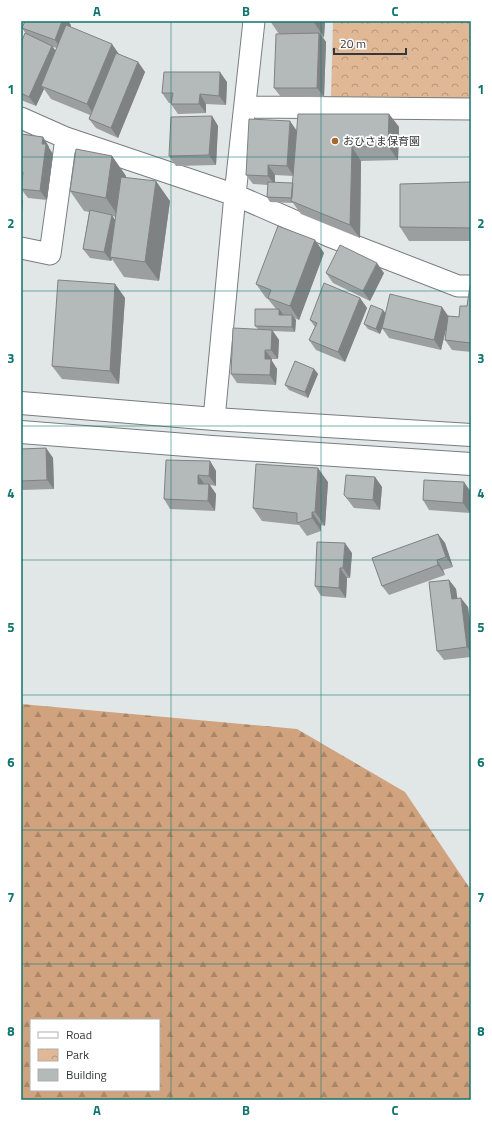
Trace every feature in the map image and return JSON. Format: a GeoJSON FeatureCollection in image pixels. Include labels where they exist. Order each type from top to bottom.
{"type":"FeatureCollection","features":[{"type":"Feature","properties":{"kind":"street"},"geometry":{"type":"LineString","coordinates":[[214,418],[235,195],[254,21]]}},
{"type":"Feature","properties":{"kind":"street"},"geometry":{"type":"LineString","coordinates":[[245,107],[471,109]]}},
{"type":"Feature","properties":{"kind":"street"},"geometry":{"type":"LineString","coordinates":[[21,118],[66,138],[235,195],[329,236],[458,286],[471,286]]}},
{"type":"Feature","properties":{"kind":"street"},"geometry":{"type":"LineString","coordinates":[[21,248],[50,254],[66,138]]}},
{"type":"Feature","properties":{"kind":"street"},"geometry":{"type":"LineString","coordinates":[[21,403],[214,418],[471,435]]}},
{"type":"Feature","properties":{"kind":"street"},"geometry":{"type":"LineString","coordinates":[[21,432],[212,447],[471,464]]}},
{"type":"Feature","properties":{"kind":"green space"},"geometry":{"type":"Polygon","coordinates":[[[333,21],[471,21],[471,98],[331,98],[333,21]]]}},
{"type":"Feature","properties":{"kind":"green space"},"geometry":{"type":"Polygon","coordinates":[[[21,704],[297,729],[405,792],[471,890],[471,1100],[21,1100],[21,704]]]}},
{"type":"Feature","properties":{"kind":"building"},"geometry":{"type":"Polygon","coordinates":[[[25,21],[62,21],[55,40],[22,28],[25,21]]]}},
{"type":"Feature","properties":{"kind":"building"},"geometry":{"type":"Polygon","coordinates":[[[66,25],[112,44],[87,104],[41,86],[66,25]]]}},
{"type":"Feature","properties":{"kind":"building"},"geometry":{"type":"Polygon","coordinates":[[[25,33],[52,46],[29,97],[21,93],[21,43],[25,33]]]}},
{"type":"Feature","properties":{"kind":"building"},"geometry":{"type":"Polygon","coordinates":[[[319,33],[317,88],[274,88],[276,34],[319,33]]]}},
{"type":"Feature","properties":{"kind":"building"},"geometry":{"type":"Polygon","coordinates":[[[116,53],[138,62],[111,128],[89,119],[116,53]]]}},
{"type":"Feature","properties":{"kind":"building"},"geometry":{"type":"Polygon","coordinates":[[[164,72],[220,72],[219,96],[200,94],[199,104],[171,104],[173,93],[162,93],[164,72]]]}},
{"type":"Feature","properties":{"kind":"building"},"geometry":{"type":"Polygon","coordinates":[[[298,114],[389,114],[388,146],[352,147],[350,225],[291,201],[298,114]]]}},
{"type":"Feature","properties":{"kind":"building"},"geometry":{"type":"Polygon","coordinates":[[[212,116],[209,155],[169,156],[171,117],[212,116]]]}},
{"type":"Feature","properties":{"kind":"building"},"geometry":{"type":"Polygon","coordinates":[[[249,119],[290,121],[287,166],[268,165],[268,176],[246,175],[249,119]]]}},
{"type":"Feature","properties":{"kind":"building"},"geometry":{"type":"Polygon","coordinates":[[[21,134],[43,137],[42,144],[46,144],[40,191],[21,189],[23,172],[21,171],[21,134]]]}},
{"type":"Feature","properties":{"kind":"building"},"geometry":{"type":"Polygon","coordinates":[[[76,149],[112,156],[106,198],[70,191],[76,149]]]}},
{"type":"Feature","properties":{"kind":"building"},"geometry":{"type":"Polygon","coordinates":[[[121,177],[156,181],[145,262],[110,257],[121,177]]]}},
{"type":"Feature","properties":{"kind":"building"},"geometry":{"type":"Polygon","coordinates":[[[268,182],[293,183],[292,198],[267,197],[268,182]]]}},
{"type":"Feature","properties":{"kind":"building"},"geometry":{"type":"Polygon","coordinates":[[[471,182],[471,228],[400,227],[400,184],[471,182]]]}},
{"type":"Feature","properties":{"kind":"building"},"geometry":{"type":"Polygon","coordinates":[[[90,210],[112,215],[104,252],[83,249],[90,210]]]}},
{"type":"Feature","properties":{"kind":"building"},"geometry":{"type":"Polygon","coordinates":[[[278,226],[315,240],[290,306],[268,298],[271,290],[256,284],[278,226]]]}},
{"type":"Feature","properties":{"kind":"building"},"geometry":{"type":"Polygon","coordinates":[[[340,245],[377,263],[363,291],[326,273],[340,245]]]}},
{"type":"Feature","properties":{"kind":"building"},"geometry":{"type":"Polygon","coordinates":[[[58,280],[115,284],[110,371],[52,366],[58,280]]]}},
{"type":"Feature","properties":{"kind":"building"},"geometry":{"type":"Polygon","coordinates":[[[324,283],[360,298],[338,352],[309,340],[317,323],[310,320],[324,283]]]}},
{"type":"Feature","properties":{"kind":"building"},"geometry":{"type":"Polygon","coordinates":[[[470,286],[471,343],[445,340],[448,316],[459,317],[460,306],[467,306],[470,286]]]}},
{"type":"Feature","properties":{"kind":"building"},"geometry":{"type":"Polygon","coordinates":[[[390,294],[442,307],[434,340],[382,328],[390,294]]]}},
{"type":"Feature","properties":{"kind":"building"},"geometry":{"type":"Polygon","coordinates":[[[371,305],[383,310],[376,329],[364,324],[371,305]]]}},
{"type":"Feature","properties":{"kind":"building"},"geometry":{"type":"Polygon","coordinates":[[[255,309],[279,309],[279,315],[292,315],[292,327],[255,326],[255,309]]]}},
{"type":"Feature","properties":{"kind":"building"},"geometry":{"type":"Polygon","coordinates":[[[233,328],[272,330],[271,350],[265,350],[265,359],[271,359],[270,375],[231,374],[233,328]]]}},
{"type":"Feature","properties":{"kind":"building"},"geometry":{"type":"Polygon","coordinates":[[[295,361],[314,369],[305,392],[285,385],[295,361]]]}},
{"type":"Feature","properties":{"kind":"building"},"geometry":{"type":"Polygon","coordinates":[[[46,448],[47,480],[21,481],[21,449],[46,448]]]}},
{"type":"Feature","properties":{"kind":"building"},"geometry":{"type":"Polygon","coordinates":[[[166,460],[210,461],[209,476],[198,475],[198,484],[209,484],[208,501],[164,499],[166,460]]]}},
{"type":"Feature","properties":{"kind":"building"},"geometry":{"type":"Polygon","coordinates":[[[256,464],[318,468],[315,512],[312,512],[312,518],[297,523],[297,513],[253,508],[256,464]]]}},
{"type":"Feature","properties":{"kind":"building"},"geometry":{"type":"Polygon","coordinates":[[[346,475],[375,477],[373,500],[347,498],[344,495],[346,475]]]}},
{"type":"Feature","properties":{"kind":"building"},"geometry":{"type":"Polygon","coordinates":[[[424,480],[464,482],[463,503],[423,500],[424,480]]]}},
{"type":"Feature","properties":{"kind":"building"},"geometry":{"type":"Polygon","coordinates":[[[438,534],[446,557],[437,560],[438,565],[382,586],[372,558],[438,534]]]}},
{"type":"Feature","properties":{"kind":"building"},"geometry":{"type":"Polygon","coordinates":[[[317,542],[345,543],[343,568],[340,568],[339,588],[315,586],[317,542]]]}},
{"type":"Feature","properties":{"kind":"building"},"geometry":{"type":"Polygon","coordinates":[[[449,580],[452,599],[461,598],[467,647],[437,651],[429,582],[449,580]]]}},
{"type":"Feature","properties":{"kind":"place","name":"おひさま保育園"},"geometry":{"type":"Point","coordinates":[335,141]}}]}
